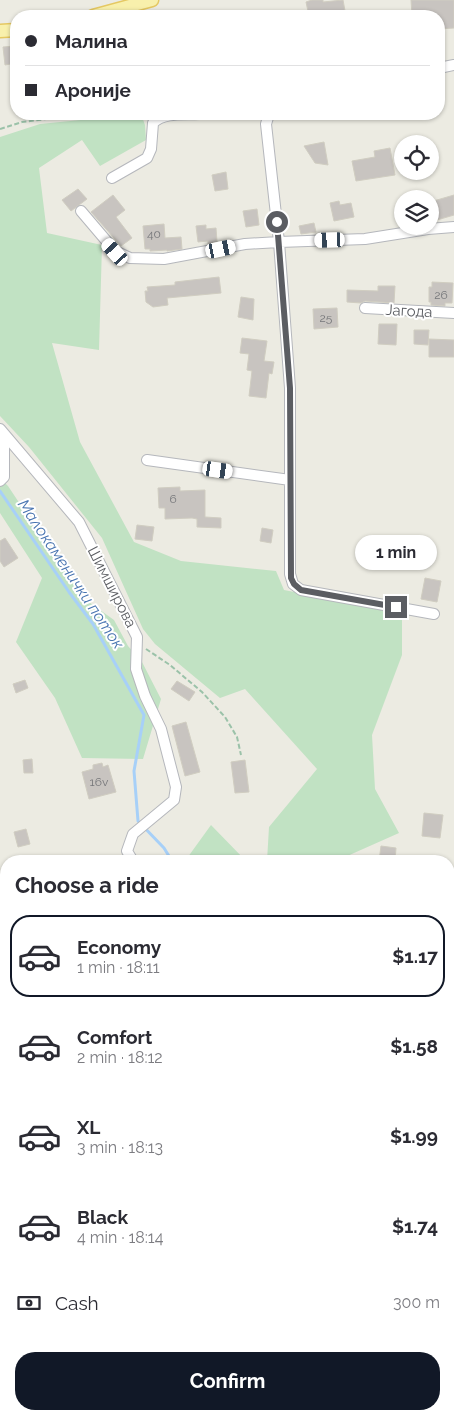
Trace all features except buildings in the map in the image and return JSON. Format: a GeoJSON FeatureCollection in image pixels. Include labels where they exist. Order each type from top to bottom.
{"type":"FeatureCollection","features":[{"type":"Feature","properties":{"kind":"main road"},"geometry":{"type":"LineString","coordinates":[[115,10],[152,0]]}},
{"type":"Feature","properties":{"kind":"street"},"geometry":{"type":"LineString","coordinates":[[112,178],[147,158],[151,149],[153,123],[156,120]]}},
{"type":"Feature","properties":{"kind":"street"},"geometry":{"type":"LineString","coordinates":[[267,120],[266,124],[279,242],[290,388],[290,574],[296,586],[301,590],[434,614]]}},
{"type":"Feature","properties":{"kind":"street"},"geometry":{"type":"LineString","coordinates":[[81,211],[115,252],[130,258],[164,258],[245,244],[365,239],[454,227]]}},
{"type":"Feature","properties":{"kind":"street","name":"Јагода"},"geometry":{"type":"LineString","coordinates":[[365,308],[454,313]]}},
{"type":"Feature","properties":{"kind":"street"},"geometry":{"type":"LineString","coordinates":[[0,480],[4,477],[2,432]]}},
{"type":"Feature","properties":{"kind":"street","name":"Шимширова"},"geometry":{"type":"LineString","coordinates":[[2,432],[80,522],[137,637],[136,669],[145,696],[162,729],[176,787],[174,800],[133,834],[127,852],[129,855]]}},
{"type":"Feature","properties":{"kind":"street"},"geometry":{"type":"LineString","coordinates":[[147,460],[290,480]]}},
{"type":"Feature","properties":{"kind":"path"},"geometry":{"type":"LineString","coordinates":[[0,129],[22,122],[38,120]]}},
{"type":"Feature","properties":{"kind":"path"},"geometry":{"type":"LineString","coordinates":[[137,637],[147,651],[170,665],[202,692],[224,717],[237,736],[241,755]]}},
{"type":"Feature","properties":{"kind":"green space"},"geometry":{"type":"Polygon","coordinates":[[[80,120],[143,120],[145,125],[146,140],[100,166],[82,140],[39,168],[47,233],[102,245],[99,350],[52,343],[80,442],[134,542],[181,561],[276,571],[284,590],[402,613],[402,655],[372,735],[375,789],[399,833],[350,855],[267,855],[269,827],[317,769],[245,689],[220,698],[155,644],[143,629],[102,538],[29,447],[0,416],[0,137],[40,124],[80,120]]]}},
{"type":"Feature","properties":{"kind":"green space"},"geometry":{"type":"Polygon","coordinates":[[[0,478],[8,486],[86,600],[114,620],[128,646],[142,662],[161,699],[143,759],[82,758],[55,698],[16,642],[42,578],[0,513],[0,478]]]}},
{"type":"Feature","properties":{"kind":"green space"},"geometry":{"type":"Polygon","coordinates":[[[211,825],[240,855],[189,855],[211,825]]]}},
{"type":"Feature","properties":{"kind":"waterway","name":"Малокаменички поток"},"geometry":{"type":"LineString","coordinates":[[0,491],[93,624],[144,715],[134,771],[138,821],[168,855]]}},
{"type":"Feature","properties":{"kind":"route"},"geometry":{"type":"LineString","coordinates":[[277,222],[290,388],[291,578],[294,584],[301,590],[396,607]]}}]}
